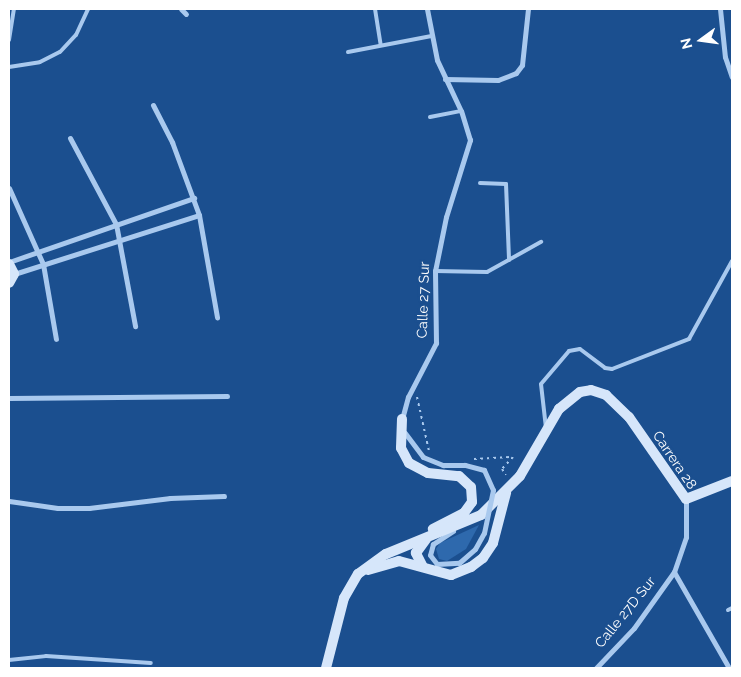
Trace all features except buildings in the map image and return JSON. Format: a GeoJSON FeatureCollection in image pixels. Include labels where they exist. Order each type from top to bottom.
{"type":"FeatureCollection","features":[{"type":"Feature","properties":{"kind":"street"},"geometry":{"type":"LineString","coordinates":[[181,9],[186,14]]}},
{"type":"Feature","properties":{"kind":"street","name":"Calle 27 Sur"},"geometry":{"type":"LineString","coordinates":[[402,419],[408,397],[436,344],[435,271],[446,217],[468,152],[470,140],[461,111],[445,79],[431,36],[427,9]]}},
{"type":"Feature","properties":{"kind":"street"},"geometry":{"type":"LineString","coordinates":[[445,79],[498,80],[516,72],[522,64],[528,9]]}},
{"type":"Feature","properties":{"kind":"street"},"geometry":{"type":"LineString","coordinates":[[720,9],[725,57],[732,77]]}},
{"type":"Feature","properties":{"kind":"street"},"geometry":{"type":"LineString","coordinates":[[153,105],[172,142],[199,214],[217,317]]}},
{"type":"Feature","properties":{"kind":"street"},"geometry":{"type":"LineString","coordinates":[[70,138],[116,224],[121,240],[135,326]]}},
{"type":"Feature","properties":{"kind":"street"},"geometry":{"type":"LineString","coordinates":[[9,188],[43,264],[56,339]]}},
{"type":"Feature","properties":{"kind":"street"},"geometry":{"type":"LineString","coordinates":[[11,267],[38,251],[194,198]]}},
{"type":"Feature","properties":{"kind":"street"},"geometry":{"type":"LineString","coordinates":[[11,267],[43,264],[199,214]]}},
{"type":"Feature","properties":{"kind":"street"},"geometry":{"type":"LineString","coordinates":[[9,283],[11,267]]}},
{"type":"Feature","properties":{"kind":"street","name":"Carrera 28"},"geometry":{"type":"LineString","coordinates":[[507,490],[520,476],[559,409],[580,392],[591,390],[606,395],[629,417],[686,499],[686,537],[674,572]]}},
{"type":"Feature","properties":{"kind":"street"},"geometry":{"type":"LineString","coordinates":[[9,398],[227,396]]}},
{"type":"Feature","properties":{"kind":"street"},"geometry":{"type":"LineString","coordinates":[[402,419],[409,442],[423,457],[443,465],[465,465],[484,470],[493,490],[484,533],[475,550],[459,563],[438,573]]}},
{"type":"Feature","properties":{"kind":"street"},"geometry":{"type":"LineString","coordinates":[[326,668],[344,598],[353,581],[371,562],[464,513],[472,502],[471,487],[459,476],[428,473],[409,463],[402,448],[402,419]]}},
{"type":"Feature","properties":{"kind":"street"},"geometry":{"type":"LineString","coordinates":[[686,499],[732,482]]}},
{"type":"Feature","properties":{"kind":"street"},"geometry":{"type":"LineString","coordinates":[[459,563],[437,564],[430,555],[433,544],[486,510],[507,490]]}},
{"type":"Feature","properties":{"kind":"street"},"geometry":{"type":"LineString","coordinates":[[353,581],[367,570],[387,563],[399,562],[438,573],[459,573],[483,558],[493,543],[507,490]]}},
{"type":"Feature","properties":{"kind":"street"},"geometry":{"type":"LineString","coordinates":[[9,501],[58,508],[89,508],[170,498],[224,496]]}},
{"type":"Feature","properties":{"kind":"street"},"geometry":{"type":"LineString","coordinates":[[386,554],[471,520]]}},
{"type":"Feature","properties":{"kind":"street"},"geometry":{"type":"LineString","coordinates":[[423,568],[416,552],[426,538]]}},
{"type":"Feature","properties":{"kind":"street"},"geometry":{"type":"LineString","coordinates":[[674,572],[729,668]]}},
{"type":"Feature","properties":{"kind":"street","name":"Calle 27D Sur"},"geometry":{"type":"LineString","coordinates":[[596,668],[644,615],[674,572]]}},
{"type":"Feature","properties":{"kind":"lane"},"geometry":{"type":"LineString","coordinates":[[9,40],[14,9]]}},
{"type":"Feature","properties":{"kind":"lane"},"geometry":{"type":"LineString","coordinates":[[9,66],[35,64],[60,52],[76,35],[88,9]]}},
{"type":"Feature","properties":{"kind":"lane"},"geometry":{"type":"LineString","coordinates":[[375,9],[381,45]]}},
{"type":"Feature","properties":{"kind":"lane"},"geometry":{"type":"LineString","coordinates":[[348,52],[431,36]]}},
{"type":"Feature","properties":{"kind":"lane"},"geometry":{"type":"LineString","coordinates":[[430,117],[461,111]]}},
{"type":"Feature","properties":{"kind":"lane"},"geometry":{"type":"LineString","coordinates":[[480,183],[506,184],[509,260]]}},
{"type":"Feature","properties":{"kind":"lane"},"geometry":{"type":"LineString","coordinates":[[435,271],[488,272],[542,242]]}},
{"type":"Feature","properties":{"kind":"lane"},"geometry":{"type":"LineString","coordinates":[[547,432],[540,401],[541,384],[569,351],[580,349],[605,368],[612,369],[689,339],[732,261]]}},
{"type":"Feature","properties":{"kind":"lane"},"geometry":{"type":"LineString","coordinates":[[9,660],[46,656],[151,663]]}},
{"type":"Feature","properties":{"kind":"path"},"geometry":{"type":"LineString","coordinates":[[418,389],[424,430],[431,454]]}},
{"type":"Feature","properties":{"kind":"path"},"geometry":{"type":"LineString","coordinates":[[468,459],[513,457],[502,469],[507,475]]}},
{"type":"Feature","properties":{"kind":"shaded area"},"geometry":{"type":"Polygon","coordinates":[[[479,525],[466,549],[447,561],[439,559],[436,549],[440,543],[479,525]]]}}]}
